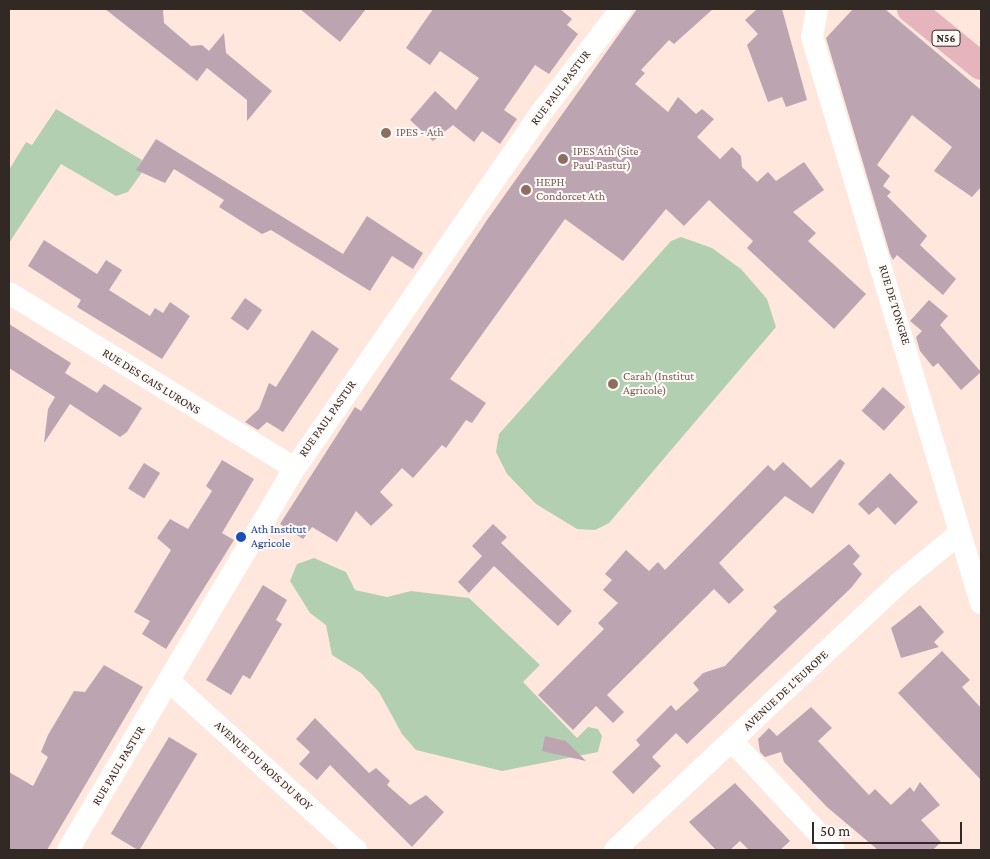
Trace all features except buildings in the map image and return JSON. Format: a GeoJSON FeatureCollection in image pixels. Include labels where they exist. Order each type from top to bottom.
{"type":"FeatureCollection","features":[{"type":"Feature","properties":{"kind":"main road","name":"N56"},"geometry":{"type":"LineString","coordinates":[[912,9],[981,66]]}},
{"type":"Feature","properties":{"kind":"main road","name":"N56"},"geometry":{"type":"LineString","coordinates":[[940,9],[981,43]]}},
{"type":"Feature","properties":{"kind":"street","name":"RUE PAUL PASTUR"},"geometry":{"type":"LineString","coordinates":[[68,850],[170,682],[295,468],[544,109],[621,9]]}},
{"type":"Feature","properties":{"kind":"street","name":"RUE DE TONGRE"},"geometry":{"type":"LineString","coordinates":[[817,9],[812,37],[912,361],[959,534],[981,602]]}},
{"type":"Feature","properties":{"kind":"street","name":"RUE DES GAIS LURONS"},"geometry":{"type":"LineString","coordinates":[[9,293],[295,468]]}},
{"type":"Feature","properties":{"kind":"street","name":"AVENUE DE L'EUROPE"},"geometry":{"type":"LineString","coordinates":[[615,850],[899,583],[959,534]]}},
{"type":"Feature","properties":{"kind":"street","name":"AVENUE DU BOIS DU ROY"},"geometry":{"type":"LineString","coordinates":[[170,682],[356,850]]}},
{"type":"Feature","properties":{"kind":"street"},"geometry":{"type":"LineString","coordinates":[[732,741],[834,850]]}},
{"type":"Feature","properties":{"kind":"green space"},"geometry":{"type":"Polygon","coordinates":[[[56,109],[142,160],[138,167],[143,171],[128,192],[116,196],[61,164],[9,243],[9,170],[26,142],[32,145],[56,109]]]}},
{"type":"Feature","properties":{"kind":"green space"},"geometry":{"type":"Polygon","coordinates":[[[681,237],[712,248],[741,269],[767,299],[776,327],[609,523],[595,530],[577,529],[536,504],[507,474],[496,452],[499,434],[671,241],[681,237]]]}},
{"type":"Feature","properties":{"kind":"green space"},"geometry":{"type":"Polygon","coordinates":[[[314,558],[346,572],[355,590],[387,597],[411,591],[469,598],[540,665],[523,682],[577,738],[588,727],[598,729],[602,736],[598,752],[502,771],[416,750],[402,734],[379,692],[361,673],[332,655],[326,625],[310,613],[290,581],[297,564],[314,558]]]}},
{"type":"Feature","properties":{"kind":"place","name":"IPES - Ath"},"geometry":{"type":"Point","coordinates":[386,133]}},
{"type":"Feature","properties":{"kind":"place","name":"IPES Ath (Site Paul Pastur)"},"geometry":{"type":"Point","coordinates":[563,159]}},
{"type":"Feature","properties":{"kind":"place","name":"HEPH Condorcet Ath"},"geometry":{"type":"Point","coordinates":[526,190]}},
{"type":"Feature","properties":{"kind":"place","name":"Carah (Institut Agricole)"},"geometry":{"type":"Point","coordinates":[613,384]}},
{"type":"Feature","properties":{"kind":"place","name":"Ath Institut Agricole"},"geometry":{"type":"Point","coordinates":[241,537]}}]}
